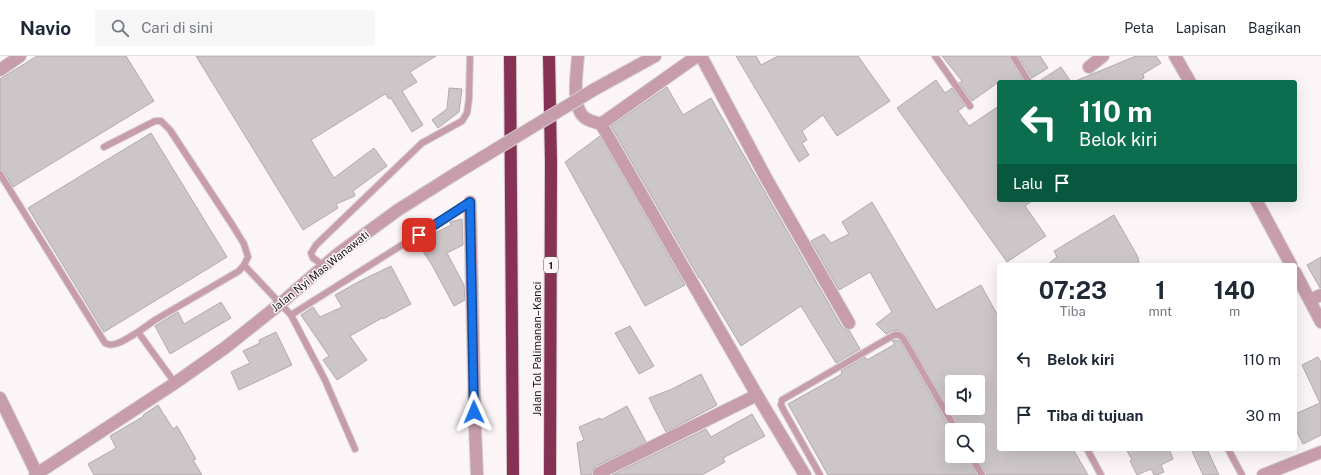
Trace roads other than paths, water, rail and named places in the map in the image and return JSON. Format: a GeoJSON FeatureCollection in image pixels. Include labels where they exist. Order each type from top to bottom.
{"type":"FeatureCollection","features":[{"type":"Feature","properties":{"kind":"highway"},"geometry":{"type":"LineString","coordinates":[[510,56],[513,475]]}},
{"type":"Feature","properties":{"kind":"highway","name":"Jalan Tol Palimanan–Kanci"},"geometry":{"type":"LineString","coordinates":[[549,56],[551,162],[550,475]]}},
{"type":"Feature","properties":{"kind":"street"},"geometry":{"type":"LineString","coordinates":[[0,70],[20,56]]}},
{"type":"Feature","properties":{"kind":"street"},"geometry":{"type":"LineString","coordinates":[[578,56],[576,92],[578,110],[583,117],[601,124],[757,396],[805,475]]}},
{"type":"Feature","properties":{"kind":"street","name":"Jalan Nyi Mas Wanawati"},"geometry":{"type":"LineString","coordinates":[[36,474],[175,383],[226,347],[280,304],[324,266],[398,210],[595,89],[655,56]]}},
{"type":"Feature","properties":{"kind":"street"},"geometry":{"type":"LineString","coordinates":[[601,124],[697,56]]}},
{"type":"Feature","properties":{"kind":"street"},"geometry":{"type":"LineString","coordinates":[[701,56],[766,178],[849,323]]}},
{"type":"Feature","properties":{"kind":"street"},"geometry":{"type":"LineString","coordinates":[[1089,68],[1103,56]]}},
{"type":"Feature","properties":{"kind":"street"},"geometry":{"type":"LineString","coordinates":[[1175,56],[1189,80]]}},
{"type":"Feature","properties":{"kind":"street"},"geometry":{"type":"LineString","coordinates":[[470,202],[477,475]]}},
{"type":"Feature","properties":{"kind":"street"},"geometry":{"type":"LineString","coordinates":[[1257,202],[1290,263]]}},
{"type":"Feature","properties":{"kind":"street"},"geometry":{"type":"LineString","coordinates":[[1297,274],[1316,297],[1321,322]]}},
{"type":"Feature","properties":{"kind":"street"},"geometry":{"type":"LineString","coordinates":[[599,473],[757,396]]}},
{"type":"Feature","properties":{"kind":"street"},"geometry":{"type":"LineString","coordinates":[[0,398],[36,474]]}},
{"type":"Feature","properties":{"kind":"street"},"geometry":{"type":"LineString","coordinates":[[1268,474],[1321,452]]}},
{"type":"Feature","properties":{"kind":"lane"},"geometry":{"type":"LineString","coordinates":[[324,266],[313,258],[311,253],[316,245],[422,143],[462,121],[467,113],[469,99],[470,56]]}},
{"type":"Feature","properties":{"kind":"lane"},"geometry":{"type":"LineString","coordinates":[[935,56],[970,106]]}},
{"type":"Feature","properties":{"kind":"lane"},"geometry":{"type":"LineString","coordinates":[[1013,56],[1028,80]]}},
{"type":"Feature","properties":{"kind":"lane"},"geometry":{"type":"LineString","coordinates":[[0,174],[105,343],[108,345],[113,345],[138,332],[239,271],[248,257],[244,244],[234,226],[170,130],[161,121],[155,120],[104,146]]}},
{"type":"Feature","properties":{"kind":"lane"},"geometry":{"type":"LineString","coordinates":[[291,315],[470,202]]}},
{"type":"Feature","properties":{"kind":"lane"},"geometry":{"type":"LineString","coordinates":[[244,265],[291,315],[325,380],[355,449]]}},
{"type":"Feature","properties":{"kind":"lane"},"geometry":{"type":"LineString","coordinates":[[138,332],[175,383]]}},
{"type":"Feature","properties":{"kind":"lane"},"geometry":{"type":"LineString","coordinates":[[820,475],[782,409],[782,400],[894,335],[899,335],[903,338],[952,423]]}},
{"type":"Feature","properties":{"kind":"lane"},"geometry":{"type":"LineString","coordinates":[[1088,451],[1101,475]]}},
{"type":"Feature","properties":{"kind":"lane"},"geometry":{"type":"LineString","coordinates":[[1229,451],[1242,475]]}},
{"type":"Feature","properties":{"kind":"lane"},"geometry":{"type":"LineString","coordinates":[[975,463],[982,475]]}}]}
